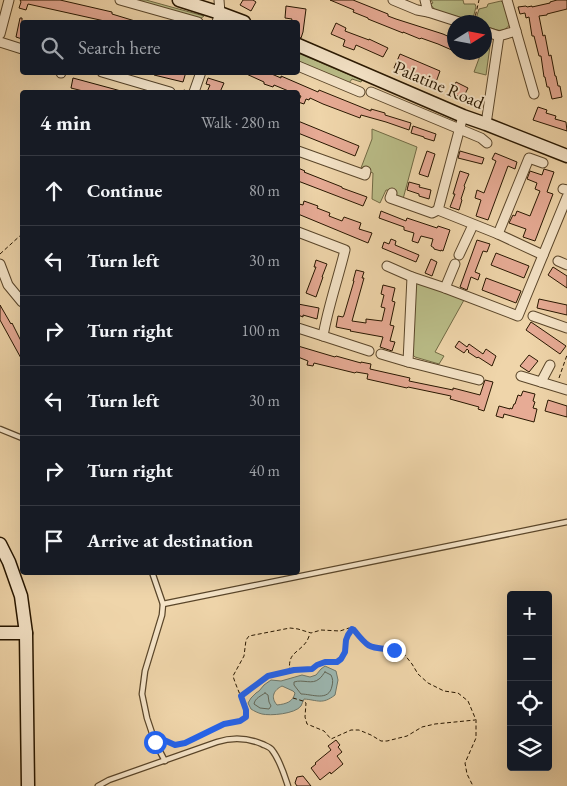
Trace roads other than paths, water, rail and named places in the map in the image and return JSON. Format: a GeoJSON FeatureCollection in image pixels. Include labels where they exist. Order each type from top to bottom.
{"type":"FeatureCollection","features":[{"type":"Feature","properties":{"kind":"street"},"geometry":{"type":"LineString","coordinates":[[0,34],[9,0]]}},
{"type":"Feature","properties":{"kind":"street"},"geometry":{"type":"LineString","coordinates":[[120,0],[191,20]]}},
{"type":"Feature","properties":{"kind":"street"},"geometry":{"type":"LineString","coordinates":[[179,0],[239,20]]}},
{"type":"Feature","properties":{"kind":"street"},"geometry":{"type":"LineString","coordinates":[[393,0],[417,10],[447,18]]}},
{"type":"Feature","properties":{"kind":"street"},"geometry":{"type":"LineString","coordinates":[[425,0],[428,12]]}},
{"type":"Feature","properties":{"kind":"street"},"geometry":{"type":"LineString","coordinates":[[507,0],[534,94]]}},
{"type":"Feature","properties":{"kind":"street"},"geometry":{"type":"LineString","coordinates":[[492,34],[499,36],[516,31]]}},
{"type":"Feature","properties":{"kind":"street"},"geometry":{"type":"LineString","coordinates":[[486,124],[499,36]]}},
{"type":"Feature","properties":{"kind":"street"},"geometry":{"type":"LineString","coordinates":[[0,42],[20,48]]}},
{"type":"Feature","properties":{"kind":"street","name":"Palatine Road"},"geometry":{"type":"LineString","coordinates":[[300,46],[463,116],[567,156]]}},
{"type":"Feature","properties":{"kind":"street"},"geometry":{"type":"LineString","coordinates":[[300,67],[360,92]]}},
{"type":"Feature","properties":{"kind":"street"},"geometry":{"type":"LineString","coordinates":[[112,75],[163,90]]}},
{"type":"Feature","properties":{"kind":"street"},"geometry":{"type":"LineString","coordinates":[[195,90],[200,75]]}},
{"type":"Feature","properties":{"kind":"street"},"geometry":{"type":"LineString","coordinates":[[372,92],[481,138],[487,143]]}},
{"type":"Feature","properties":{"kind":"street"},"geometry":{"type":"LineString","coordinates":[[392,193],[390,198],[432,213],[438,210],[463,116]]}},
{"type":"Feature","properties":{"kind":"street"},"geometry":{"type":"LineString","coordinates":[[300,152],[365,175],[366,171]]}},
{"type":"Feature","properties":{"kind":"street"},"geometry":{"type":"LineString","coordinates":[[498,234],[529,158],[543,163]]}},
{"type":"Feature","properties":{"kind":"street"},"geometry":{"type":"LineString","coordinates":[[387,266],[518,316],[566,192]]}},
{"type":"Feature","properties":{"kind":"street"},"geometry":{"type":"LineString","coordinates":[[438,210],[543,254]]}},
{"type":"Feature","properties":{"kind":"street"},"geometry":{"type":"LineString","coordinates":[[459,255],[473,225]]}},
{"type":"Feature","properties":{"kind":"street"},"geometry":{"type":"LineString","coordinates":[[300,233],[345,250],[327,314],[323,336]]}},
{"type":"Feature","properties":{"kind":"street"},"geometry":{"type":"LineString","coordinates":[[0,264],[8,284],[20,299]]}},
{"type":"Feature","properties":{"kind":"street"},"geometry":{"type":"LineString","coordinates":[[445,288],[455,264]]}},
{"type":"Feature","properties":{"kind":"street"},"geometry":{"type":"LineString","coordinates":[[408,362],[412,277]]}},
{"type":"Feature","properties":{"kind":"street"},"geometry":{"type":"LineString","coordinates":[[533,316],[567,328]]}},
{"type":"Feature","properties":{"kind":"street"},"geometry":{"type":"LineString","coordinates":[[300,329],[369,351]]}},
{"type":"Feature","properties":{"kind":"street"},"geometry":{"type":"LineString","coordinates":[[381,354],[479,380]]}},
{"type":"Feature","properties":{"kind":"street"},"geometry":{"type":"LineString","coordinates":[[541,382],[550,365]]}},
{"type":"Feature","properties":{"kind":"street"},"geometry":{"type":"LineString","coordinates":[[521,376],[567,390]]}},
{"type":"Feature","properties":{"kind":"street"},"geometry":{"type":"LineString","coordinates":[[0,544],[9,562],[21,596],[26,633],[28,786]]}},
{"type":"Feature","properties":{"kind":"street"},"geometry":{"type":"LineString","coordinates":[[0,633],[26,633]]}},
{"type":"Feature","properties":{"kind":"lane"},"geometry":{"type":"LineString","coordinates":[[0,429],[20,437]]}},
{"type":"Feature","properties":{"kind":"lane"},"geometry":{"type":"LineString","coordinates":[[163,604],[567,522]]}},
{"type":"Feature","properties":{"kind":"lane"},"geometry":{"type":"LineString","coordinates":[[154,575],[163,604],[162,615],[145,671],[142,694],[155,742],[165,761]]}},
{"type":"Feature","properties":{"kind":"lane"},"geometry":{"type":"LineString","coordinates":[[98,786],[109,780],[227,739],[244,739],[271,748],[288,786]]}},
{"type":"Feature","properties":{"kind":"water"},"geometry":{"type":"Polygon","coordinates":[[[325,666],[336,671],[338,680],[335,695],[331,698],[320,701],[304,699],[298,709],[282,714],[262,714],[251,709],[248,703],[251,698],[271,680],[281,681],[302,675],[310,677],[316,675],[325,666]],[[282,686],[277,690],[273,697],[277,705],[291,700],[295,693],[282,686]]]}}]}
